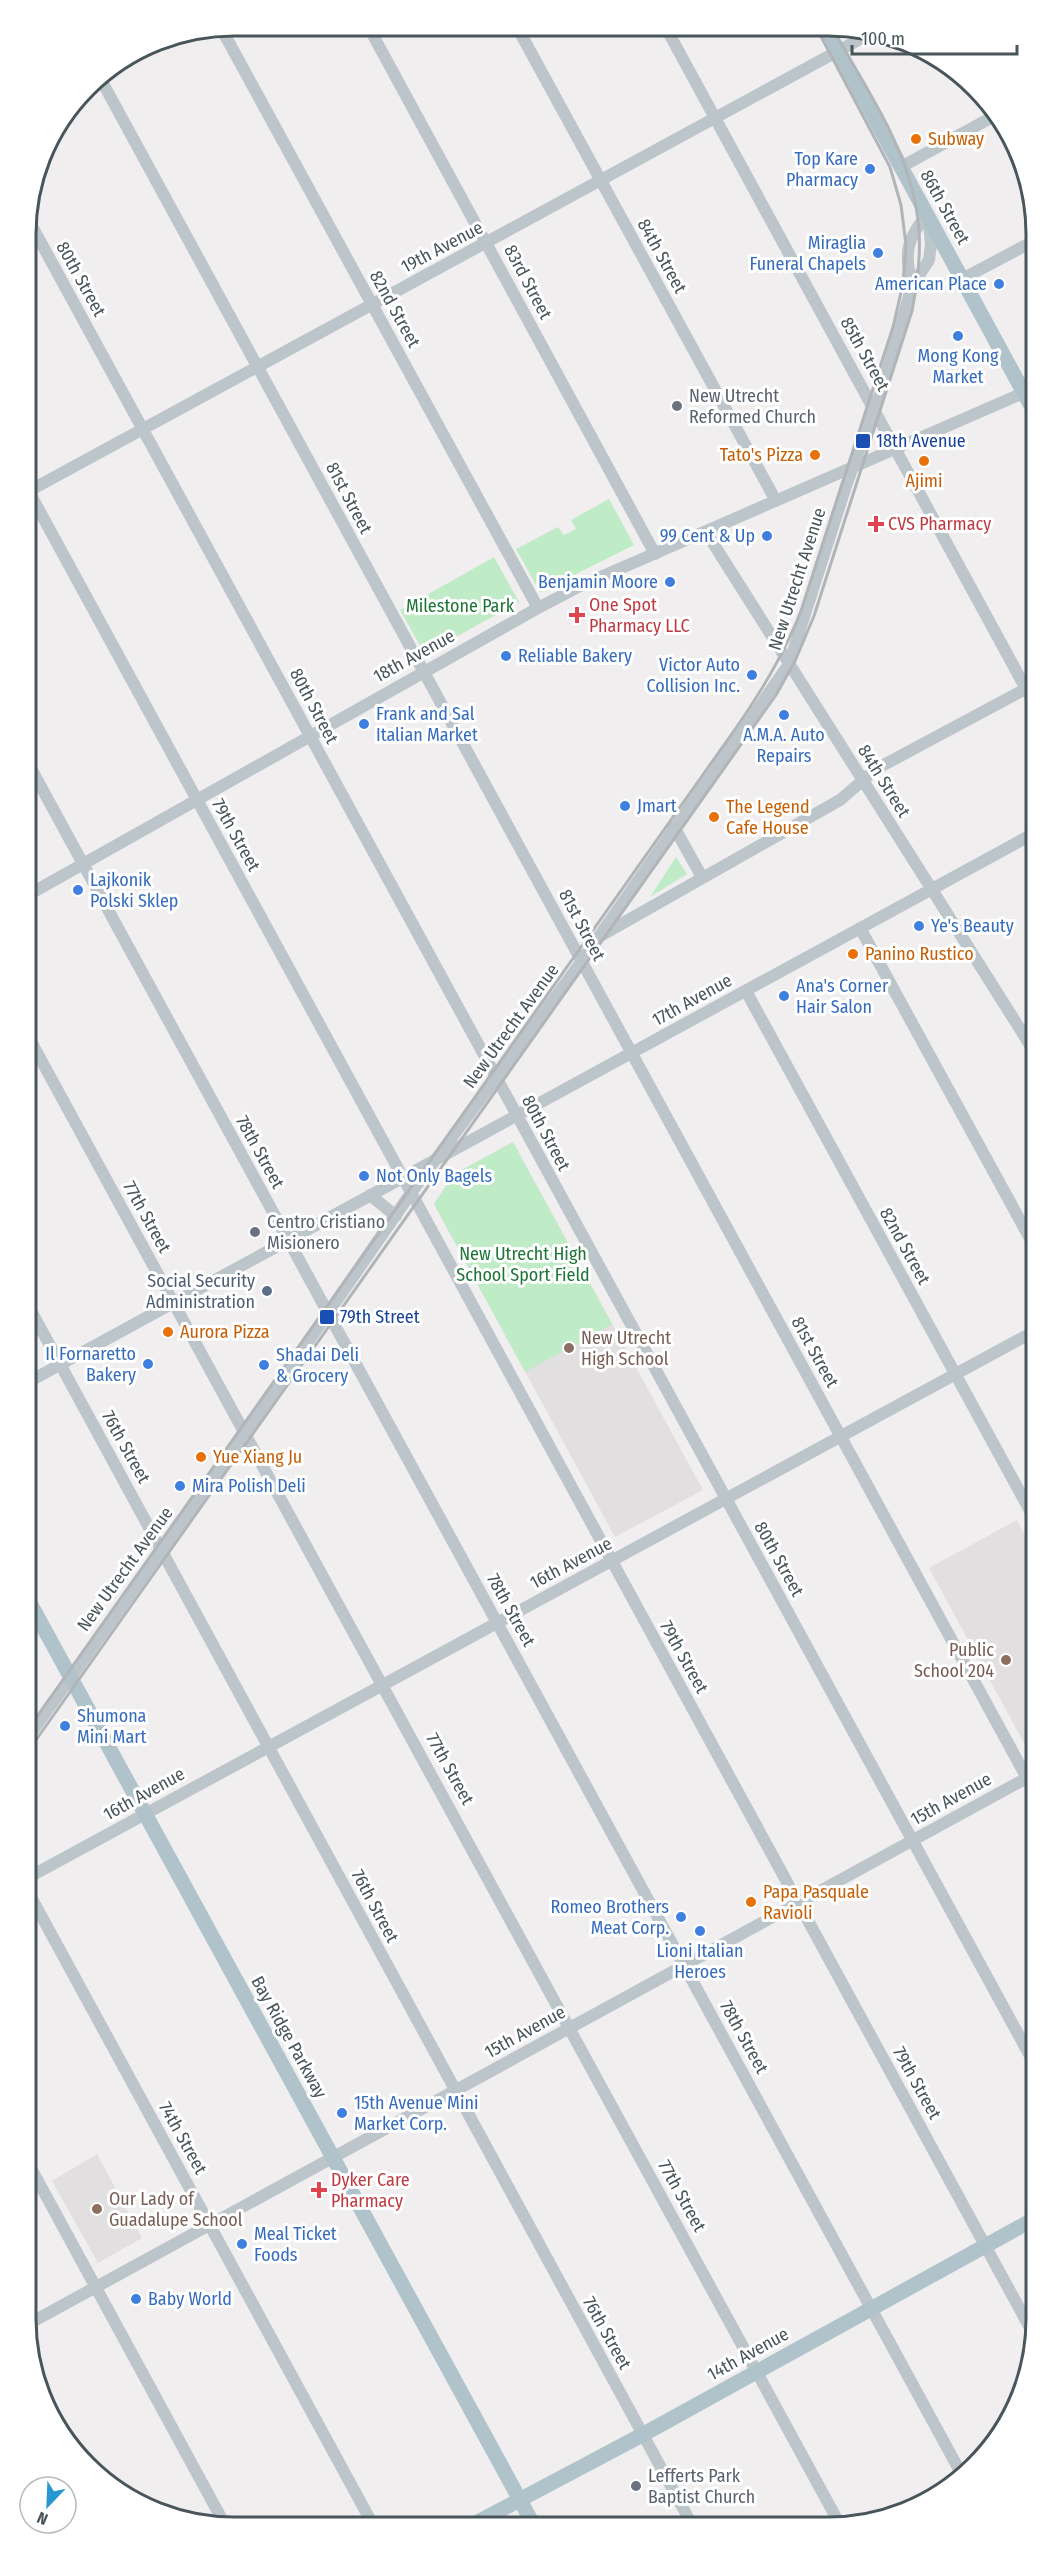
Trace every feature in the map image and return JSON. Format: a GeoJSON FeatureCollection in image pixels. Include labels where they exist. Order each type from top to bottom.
{"type":"FeatureCollection","features":[{"type":"Feature","properties":{"kind":"main road","name":"86th Street"},"geometry":{"type":"LineString","coordinates":[[830,36],[1026,392]]}},
{"type":"Feature","properties":{"kind":"main road","name":"Bay Ridge Parkway"},"geometry":{"type":"LineString","coordinates":[[36,1614],[528,2517]]}},
{"type":"Feature","properties":{"kind":"main road","name":"14th Avenue"},"geometry":{"type":"LineString","coordinates":[[487,2517],[642,2435],[1026,2224]]}},
{"type":"Feature","properties":{"kind":"street","name":"83rd Street"},"geometry":{"type":"LineString","coordinates":[[373,36],[655,554]]}},
{"type":"Feature","properties":{"kind":"street","name":"84th Street"},"geometry":{"type":"LineString","coordinates":[[522,36],[776,501]]}},
{"type":"Feature","properties":{"kind":"street","name":"85th Street"},"geometry":{"type":"LineString","coordinates":[[670,36],[1026,686]]}},
{"type":"Feature","properties":{"kind":"street","name":"82nd Street"},"geometry":{"type":"LineString","coordinates":[[226,37],[538,608]]}},
{"type":"Feature","properties":{"kind":"street","name":"19th Avenue"},"geometry":{"type":"LineString","coordinates":[[36,486],[487,244],[860,39]]}},
{"type":"Feature","properties":{"kind":"street","name":"81st Street"},"geometry":{"type":"LineString","coordinates":[[104,85],[631,1054],[1026,1767]]}},
{"type":"Feature","properties":{"kind":"street"},"geometry":{"type":"LineString","coordinates":[[901,167],[989,119]]}},
{"type":"Feature","properties":{"kind":"street","name":"New Utrecht Avenue"},"geometry":{"type":"LineString","coordinates":[[912,286],[908,267],[910,241],[913,231],[928,214]]}},
{"type":"Feature","properties":{"kind":"street","name":"New Utrecht Avenue"},"geometry":{"type":"LineString","coordinates":[[36,1726],[162,1550],[411,1193],[582,962],[789,664],[853,467],[874,410],[912,286],[929,260],[931,244],[928,214]]}},
{"type":"Feature","properties":{"kind":"street","name":"80th Street"},"geometry":{"type":"LineString","coordinates":[[36,233],[1026,2048]]}},
{"type":"Feature","properties":{"kind":"street"},"geometry":{"type":"LineString","coordinates":[[962,279],[1026,245]]}},
{"type":"Feature","properties":{"kind":"street","name":"18th Avenue"},"geometry":{"type":"LineString","coordinates":[[36,890],[580,586],[895,448],[1026,397]]}},
{"type":"Feature","properties":{"kind":"street","name":"79th Street"},"geometry":{"type":"LineString","coordinates":[[36,505],[1026,2320]]}},
{"type":"Feature","properties":{"kind":"street","name":"84th Street"},"geometry":{"type":"LineString","coordinates":[[706,532],[1026,1039]]}},
{"type":"Feature","properties":{"kind":"street"},"geometry":{"type":"LineString","coordinates":[[599,936],[840,800],[876,769],[1026,693]]}},
{"type":"Feature","properties":{"kind":"street","name":"78th Street"},"geometry":{"type":"LineString","coordinates":[[36,778],[958,2468]]}},
{"type":"Feature","properties":{"kind":"street"},"geometry":{"type":"LineString","coordinates":[[674,827],[702,877]]}},
{"type":"Feature","properties":{"kind":"street","name":"17th Avenue"},"geometry":{"type":"LineString","coordinates":[[36,1378],[1026,838]]}},
{"type":"Feature","properties":{"kind":"street"},"geometry":{"type":"LineString","coordinates":[[861,928],[1026,1231]]}},
{"type":"Feature","properties":{"kind":"street","name":"82nd Street"},"geometry":{"type":"LineString","coordinates":[[746,991],[1026,1504]]}},
{"type":"Feature","properties":{"kind":"street","name":"77th Street"},"geometry":{"type":"LineString","coordinates":[[36,1051],[836,2516]]}},
{"type":"Feature","properties":{"kind":"street"},"geometry":{"type":"LineString","coordinates":[[370,1195],[396,1216]]}},
{"type":"Feature","properties":{"kind":"street","name":"76th Street"},"geometry":{"type":"LineString","coordinates":[[36,1320],[688,2517]]}},
{"type":"Feature","properties":{"kind":"street","name":"16th Avenue"},"geometry":{"type":"LineString","coordinates":[[36,1873],[1026,1336]]}},
{"type":"Feature","properties":{"kind":"street","name":"15th Avenue"},"geometry":{"type":"LineString","coordinates":[[36,2320],[1026,1779]]}},
{"type":"Feature","properties":{"kind":"street","name":"74th Street"},"geometry":{"type":"LineString","coordinates":[[36,1906],[369,2517]]}},
{"type":"Feature","properties":{"kind":"street"},"geometry":{"type":"LineString","coordinates":[[36,2177],[220,2516]]}},
{"type":"Feature","properties":{"kind":"shaded area","name":"New Utrecht High School"},"geometry":{"type":"Polygon","coordinates":[[[513,1142],[703,1490],[615,1537],[434,1204],[454,1174],[513,1142]]]}},
{"type":"Feature","properties":{"kind":"shaded area","name":"Public School 204"},"geometry":{"type":"Polygon","coordinates":[[[1017,1520],[1026,1536],[1026,1747],[929,1568],[1017,1520]]]}},
{"type":"Feature","properties":{"kind":"shaded area","name":"Our Lady of Guadalupe School"},"geometry":{"type":"Polygon","coordinates":[[[97,2154],[142,2238],[98,2263],[52,2181],[97,2154]]]}},
{"type":"Feature","properties":{"kind":"green space"},"geometry":{"type":"Polygon","coordinates":[[[609,499],[634,545],[540,592],[516,549],[558,527],[564,535],[576,529],[571,520],[609,499]]]}},
{"type":"Feature","properties":{"kind":"green space","name":"Milestone Park"},"geometry":{"type":"Polygon","coordinates":[[[494,557],[519,602],[425,654],[400,610],[494,557]]]}},
{"type":"Feature","properties":{"kind":"green space"},"geometry":{"type":"Polygon","coordinates":[[[676,857],[687,874],[650,897],[676,857]]]}},
{"type":"Feature","properties":{"kind":"green space","name":"New Utrecht High School Sport Field"},"geometry":{"type":"Polygon","coordinates":[[[513,1142],[612,1324],[525,1372],[434,1204],[454,1174],[513,1142]]]}},
{"type":"Feature","properties":{"kind":"railway"},"geometry":{"type":"LineString","coordinates":[[36,1718],[736,728],[764,686],[787,642],[801,611],[893,327],[903,284],[906,245],[901,205],[890,167],[821,36]]}},
{"type":"Feature","properties":{"kind":"railway"},"geometry":{"type":"LineString","coordinates":[[36,1740],[776,695],[795,661],[814,616],[912,311],[919,257],[919,230],[915,202],[901,157],[881,113],[837,36]]}},
{"type":"Feature","properties":{"kind":"place","name":"Subway"},"geometry":{"type":"Point","coordinates":[916,139]}},
{"type":"Feature","properties":{"kind":"place","name":"Top Kare Pharmacy"},"geometry":{"type":"Point","coordinates":[870,169]}},
{"type":"Feature","properties":{"kind":"place","name":"Miraglia Funeral Chapels"},"geometry":{"type":"Point","coordinates":[878,253]}},
{"type":"Feature","properties":{"kind":"place","name":"American Place"},"geometry":{"type":"Point","coordinates":[999,284]}},
{"type":"Feature","properties":{"kind":"place","name":"Mong Kong Market"},"geometry":{"type":"Point","coordinates":[958,336]}},
{"type":"Feature","properties":{"kind":"place","name":"New Utrecht Reformed Church"},"geometry":{"type":"Point","coordinates":[677,406]}},
{"type":"Feature","properties":{"kind":"place","name":"18th Avenue"},"geometry":{"type":"Point","coordinates":[863,441]}},
{"type":"Feature","properties":{"kind":"place","name":"Tato's Pizza"},"geometry":{"type":"Point","coordinates":[815,455]}},
{"type":"Feature","properties":{"kind":"place","name":"Ajimi"},"geometry":{"type":"Point","coordinates":[924,461]}},
{"type":"Feature","properties":{"kind":"place","name":"CVS Pharmacy"},"geometry":{"type":"Point","coordinates":[876,524]}},
{"type":"Feature","properties":{"kind":"place","name":"99 Cent & Up"},"geometry":{"type":"Point","coordinates":[767,536]}},
{"type":"Feature","properties":{"kind":"place","name":"Benjamin Moore"},"geometry":{"type":"Point","coordinates":[670,582]}},
{"type":"Feature","properties":{"kind":"place","name":"One Spot Pharmacy LLC"},"geometry":{"type":"Point","coordinates":[577,615]}},
{"type":"Feature","properties":{"kind":"place","name":"Reliable Bakery"},"geometry":{"type":"Point","coordinates":[506,656]}},
{"type":"Feature","properties":{"kind":"place","name":"Victor Auto Collision Inc."},"geometry":{"type":"Point","coordinates":[752,675]}},
{"type":"Feature","properties":{"kind":"place","name":"A.M.A. Auto Repairs"},"geometry":{"type":"Point","coordinates":[784,715]}},
{"type":"Feature","properties":{"kind":"place","name":"Frank and Sal Italian Market"},"geometry":{"type":"Point","coordinates":[364,724]}},
{"type":"Feature","properties":{"kind":"place","name":"Jmart"},"geometry":{"type":"Point","coordinates":[625,806]}},
{"type":"Feature","properties":{"kind":"place","name":"The Legend Cafe House"},"geometry":{"type":"Point","coordinates":[714,817]}},
{"type":"Feature","properties":{"kind":"place","name":"Lajkonik Polski Sklep"},"geometry":{"type":"Point","coordinates":[78,890]}},
{"type":"Feature","properties":{"kind":"place","name":"Ye's Beauty"},"geometry":{"type":"Point","coordinates":[919,926]}},
{"type":"Feature","properties":{"kind":"place","name":"Panino Rustico"},"geometry":{"type":"Point","coordinates":[853,954]}},
{"type":"Feature","properties":{"kind":"place","name":"Ana's Corner Hair Salon"},"geometry":{"type":"Point","coordinates":[784,996]}},
{"type":"Feature","properties":{"kind":"place","name":"Not Only Bagels"},"geometry":{"type":"Point","coordinates":[364,1176]}},
{"type":"Feature","properties":{"kind":"place","name":"Centro Cristiano Misionero"},"geometry":{"type":"Point","coordinates":[255,1232]}},
{"type":"Feature","properties":{"kind":"place","name":"Social Security Administration"},"geometry":{"type":"Point","coordinates":[267,1291]}},
{"type":"Feature","properties":{"kind":"place","name":"79th Street"},"geometry":{"type":"Point","coordinates":[327,1317]}},
{"type":"Feature","properties":{"kind":"place","name":"Aurora Pizza"},"geometry":{"type":"Point","coordinates":[168,1332]}},
{"type":"Feature","properties":{"kind":"place","name":"New Utrecht High School"},"geometry":{"type":"Point","coordinates":[569,1348]}},
{"type":"Feature","properties":{"kind":"place","name":"Il Fornaretto Bakery"},"geometry":{"type":"Point","coordinates":[148,1364]}},
{"type":"Feature","properties":{"kind":"place","name":"Shadai Deli & Grocery"},"geometry":{"type":"Point","coordinates":[264,1365]}},
{"type":"Feature","properties":{"kind":"place","name":"Yue Xiang Ju"},"geometry":{"type":"Point","coordinates":[201,1457]}},
{"type":"Feature","properties":{"kind":"place","name":"Mira Polish Deli"},"geometry":{"type":"Point","coordinates":[180,1486]}},
{"type":"Feature","properties":{"kind":"place","name":"Public School 204"},"geometry":{"type":"Point","coordinates":[1006,1660]}},
{"type":"Feature","properties":{"kind":"place","name":"Shumona Mini Mart"},"geometry":{"type":"Point","coordinates":[65,1726]}},
{"type":"Feature","properties":{"kind":"place","name":"Papa Pasquale Ravioli"},"geometry":{"type":"Point","coordinates":[751,1902]}},
{"type":"Feature","properties":{"kind":"place","name":"Romeo Brothers Meat Corp."},"geometry":{"type":"Point","coordinates":[681,1917]}},
{"type":"Feature","properties":{"kind":"place","name":"Lioni Italian Heroes"},"geometry":{"type":"Point","coordinates":[700,1931]}},
{"type":"Feature","properties":{"kind":"place","name":"15th Avenue Mini Market Corp."},"geometry":{"type":"Point","coordinates":[342,2113]}},
{"type":"Feature","properties":{"kind":"place","name":"Dyker Care Pharmacy"},"geometry":{"type":"Point","coordinates":[319,2190]}},
{"type":"Feature","properties":{"kind":"place","name":"Our Lady of Guadalupe School"},"geometry":{"type":"Point","coordinates":[97,2209]}},
{"type":"Feature","properties":{"kind":"place","name":"Meal Ticket Foods"},"geometry":{"type":"Point","coordinates":[242,2244]}},
{"type":"Feature","properties":{"kind":"place","name":"Baby World"},"geometry":{"type":"Point","coordinates":[136,2299]}},
{"type":"Feature","properties":{"kind":"place","name":"Lefferts Park Baptist Church"},"geometry":{"type":"Point","coordinates":[636,2486]}}]}
